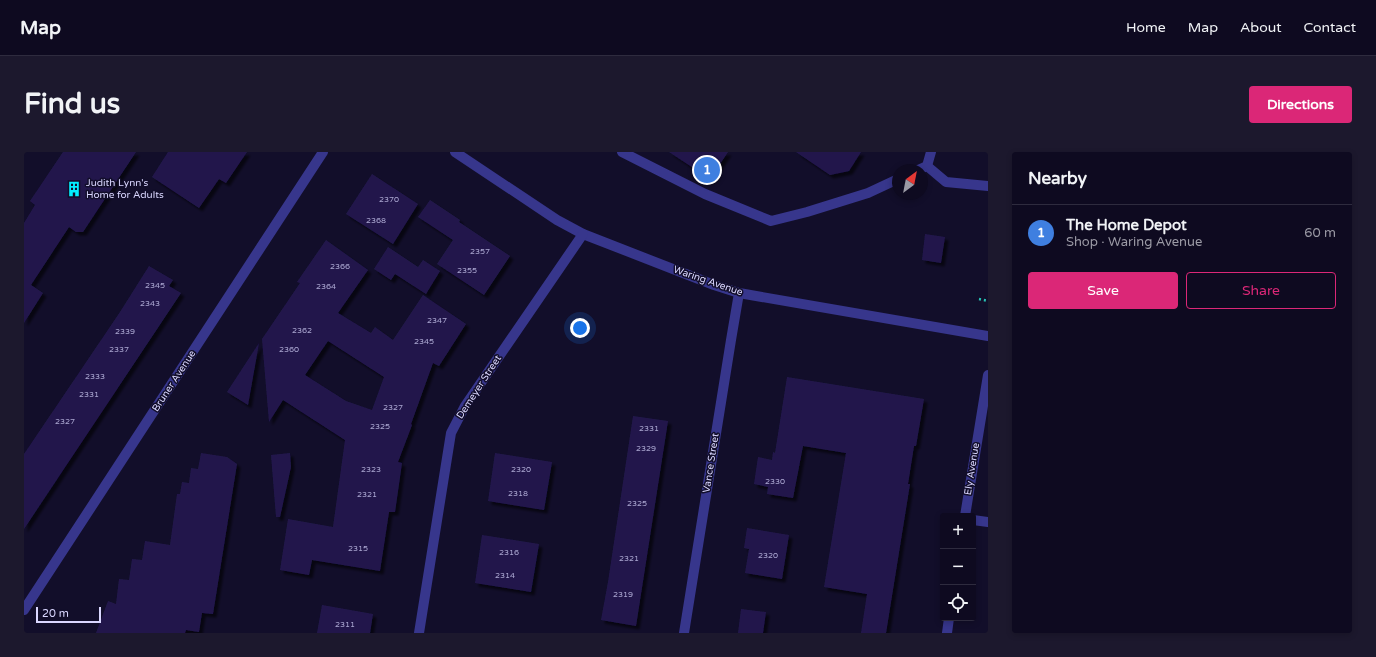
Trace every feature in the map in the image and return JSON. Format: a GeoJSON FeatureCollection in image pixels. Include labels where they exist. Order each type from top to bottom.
{"type":"FeatureCollection","features":[{"type":"Feature","properties":{"kind":"street","name":"Bruner Avenue"},"geometry":{"type":"LineString","coordinates":[[24,610],[323,152]]}},
{"type":"Feature","properties":{"kind":"street","name":"Waring Avenue"},"geometry":{"type":"LineString","coordinates":[[455,152],[557,220],[584,234],[685,274],[739,293],[988,336]]}},
{"type":"Feature","properties":{"kind":"street"},"geometry":{"type":"LineString","coordinates":[[622,152],[705,194],[771,221],[807,212],[868,193],[892,182]]}},
{"type":"Feature","properties":{"kind":"street"},"geometry":{"type":"LineString","coordinates":[[924,164],[931,152]]}},
{"type":"Feature","properties":{"kind":"street"},"geometry":{"type":"LineString","coordinates":[[928,172],[946,182],[988,186]]}},
{"type":"Feature","properties":{"kind":"street","name":"Demeyer Street"},"geometry":{"type":"LineString","coordinates":[[419,633],[451,433],[465,406],[584,234]]}},
{"type":"Feature","properties":{"kind":"street","name":"Vance Street"},"geometry":{"type":"LineString","coordinates":[[684,633],[739,293]]}},
{"type":"Feature","properties":{"kind":"street","name":"Ely Avenue"},"geometry":{"type":"LineString","coordinates":[[965,513],[988,375]]}},
{"type":"Feature","properties":{"kind":"street"},"geometry":{"type":"LineString","coordinates":[[976,520],[988,522]]}},
{"type":"Feature","properties":{"kind":"street"},"geometry":{"type":"LineString","coordinates":[[947,633],[949,621]]}},
{"type":"Feature","properties":{"kind":"path"},"geometry":{"type":"LineString","coordinates":[[979,299],[988,301]]}},
{"type":"Feature","properties":{"kind":"building"},"geometry":{"type":"Polygon","coordinates":[[[63,152],[136,152],[83,232],[76,232],[69,227],[31,285],[43,293],[24,323],[24,223],[35,205],[30,201],[63,152]]]}},
{"type":"Feature","properties":{"kind":"building"},"geometry":{"type":"Polygon","coordinates":[[[168,152],[247,152],[226,183],[219,179],[199,208],[152,177],[168,152]]]}},
{"type":"Feature","properties":{"kind":"building"},"geometry":{"type":"Polygon","coordinates":[[[669,152],[728,152],[710,179],[669,152]]]}},
{"type":"Feature","properties":{"kind":"building"},"geometry":{"type":"Polygon","coordinates":[[[796,152],[861,152],[849,171],[830,175],[796,152]]]}},
{"type":"Feature","properties":{"kind":"building"},"geometry":{"type":"Polygon","coordinates":[[[372,174],[418,204],[393,244],[346,214],[372,174]]]}},
{"type":"Feature","properties":{"kind":"building"},"geometry":{"type":"Polygon","coordinates":[[[430,200],[460,220],[459,222],[510,256],[484,295],[437,264],[453,240],[418,217],[430,200]]]}},
{"type":"Feature","properties":{"kind":"building"},"geometry":{"type":"Polygon","coordinates":[[[925,234],[945,237],[941,263],[922,260],[925,234]]]}},
{"type":"Feature","properties":{"kind":"building"},"geometry":{"type":"Polygon","coordinates":[[[326,240],[368,270],[338,313],[371,333],[375,327],[393,340],[423,295],[466,324],[439,366],[433,363],[411,424],[412,425],[398,462],[402,463],[395,512],[389,512],[380,571],[312,560],[309,575],[280,570],[288,519],[333,527],[345,440],[283,400],[269,422],[262,339],[300,283],[297,282],[326,240]],[[328,341],[305,375],[346,401],[372,410],[384,377],[328,341]]]}},
{"type":"Feature","properties":{"kind":"building"},"geometry":{"type":"Polygon","coordinates":[[[388,247],[418,267],[423,260],[440,271],[426,294],[395,274],[391,280],[374,269],[388,247]]]}},
{"type":"Feature","properties":{"kind":"building"},"geometry":{"type":"Polygon","coordinates":[[[149,266],[173,280],[169,286],[181,293],[24,529],[24,454],[120,312],[149,266]]]}},
{"type":"Feature","properties":{"kind":"building"},"geometry":{"type":"Polygon","coordinates":[[[259,343],[248,405],[227,392],[259,343]]]}},
{"type":"Feature","properties":{"kind":"building"},"geometry":{"type":"Polygon","coordinates":[[[787,377],[924,399],[916,446],[914,446],[908,484],[910,484],[886,633],[861,633],[867,594],[824,587],[846,453],[803,446],[793,498],[767,494],[768,487],[754,484],[758,457],[772,460],[773,452],[775,453],[787,377]]]}},
{"type":"Feature","properties":{"kind":"building"},"geometry":{"type":"Polygon","coordinates":[[[633,416],[668,421],[636,626],[601,620],[633,416]]]}},
{"type":"Feature","properties":{"kind":"building"},"geometry":{"type":"Polygon","coordinates":[[[201,453],[227,457],[237,464],[213,614],[202,613],[199,632],[186,630],[185,633],[96,633],[108,601],[116,604],[119,579],[129,580],[132,559],[142,560],[145,541],[170,545],[177,494],[180,494],[182,482],[189,483],[191,468],[198,469],[201,453]]]}},
{"type":"Feature","properties":{"kind":"building"},"geometry":{"type":"Polygon","coordinates":[[[290,453],[291,467],[280,517],[276,517],[271,455],[290,453]]]}},
{"type":"Feature","properties":{"kind":"building"},"geometry":{"type":"Polygon","coordinates":[[[495,453],[552,462],[544,510],[488,501],[495,453]]]}},
{"type":"Feature","properties":{"kind":"building"},"geometry":{"type":"Polygon","coordinates":[[[747,528],[789,535],[782,579],[745,573],[749,549],[744,548],[747,528]]]}},
{"type":"Feature","properties":{"kind":"building"},"geometry":{"type":"Polygon","coordinates":[[[482,535],[539,544],[531,592],[475,583],[482,535]]]}},
{"type":"Feature","properties":{"kind":"building"},"geometry":{"type":"Polygon","coordinates":[[[322,605],[373,614],[370,633],[317,633],[322,605]]]}},
{"type":"Feature","properties":{"kind":"building"},"geometry":{"type":"Polygon","coordinates":[[[741,609],[766,612],[763,633],[738,633],[741,609]]]}},
{"type":"Feature","properties":{"kind":"place","name":"The Home Depot"},"geometry":{"type":"Point","coordinates":[707,170]}},
{"type":"Feature","properties":{"kind":"place","name":"Judith Lynn's Home for Adults"},"geometry":{"type":"Point","coordinates":[74,189]}}]}
